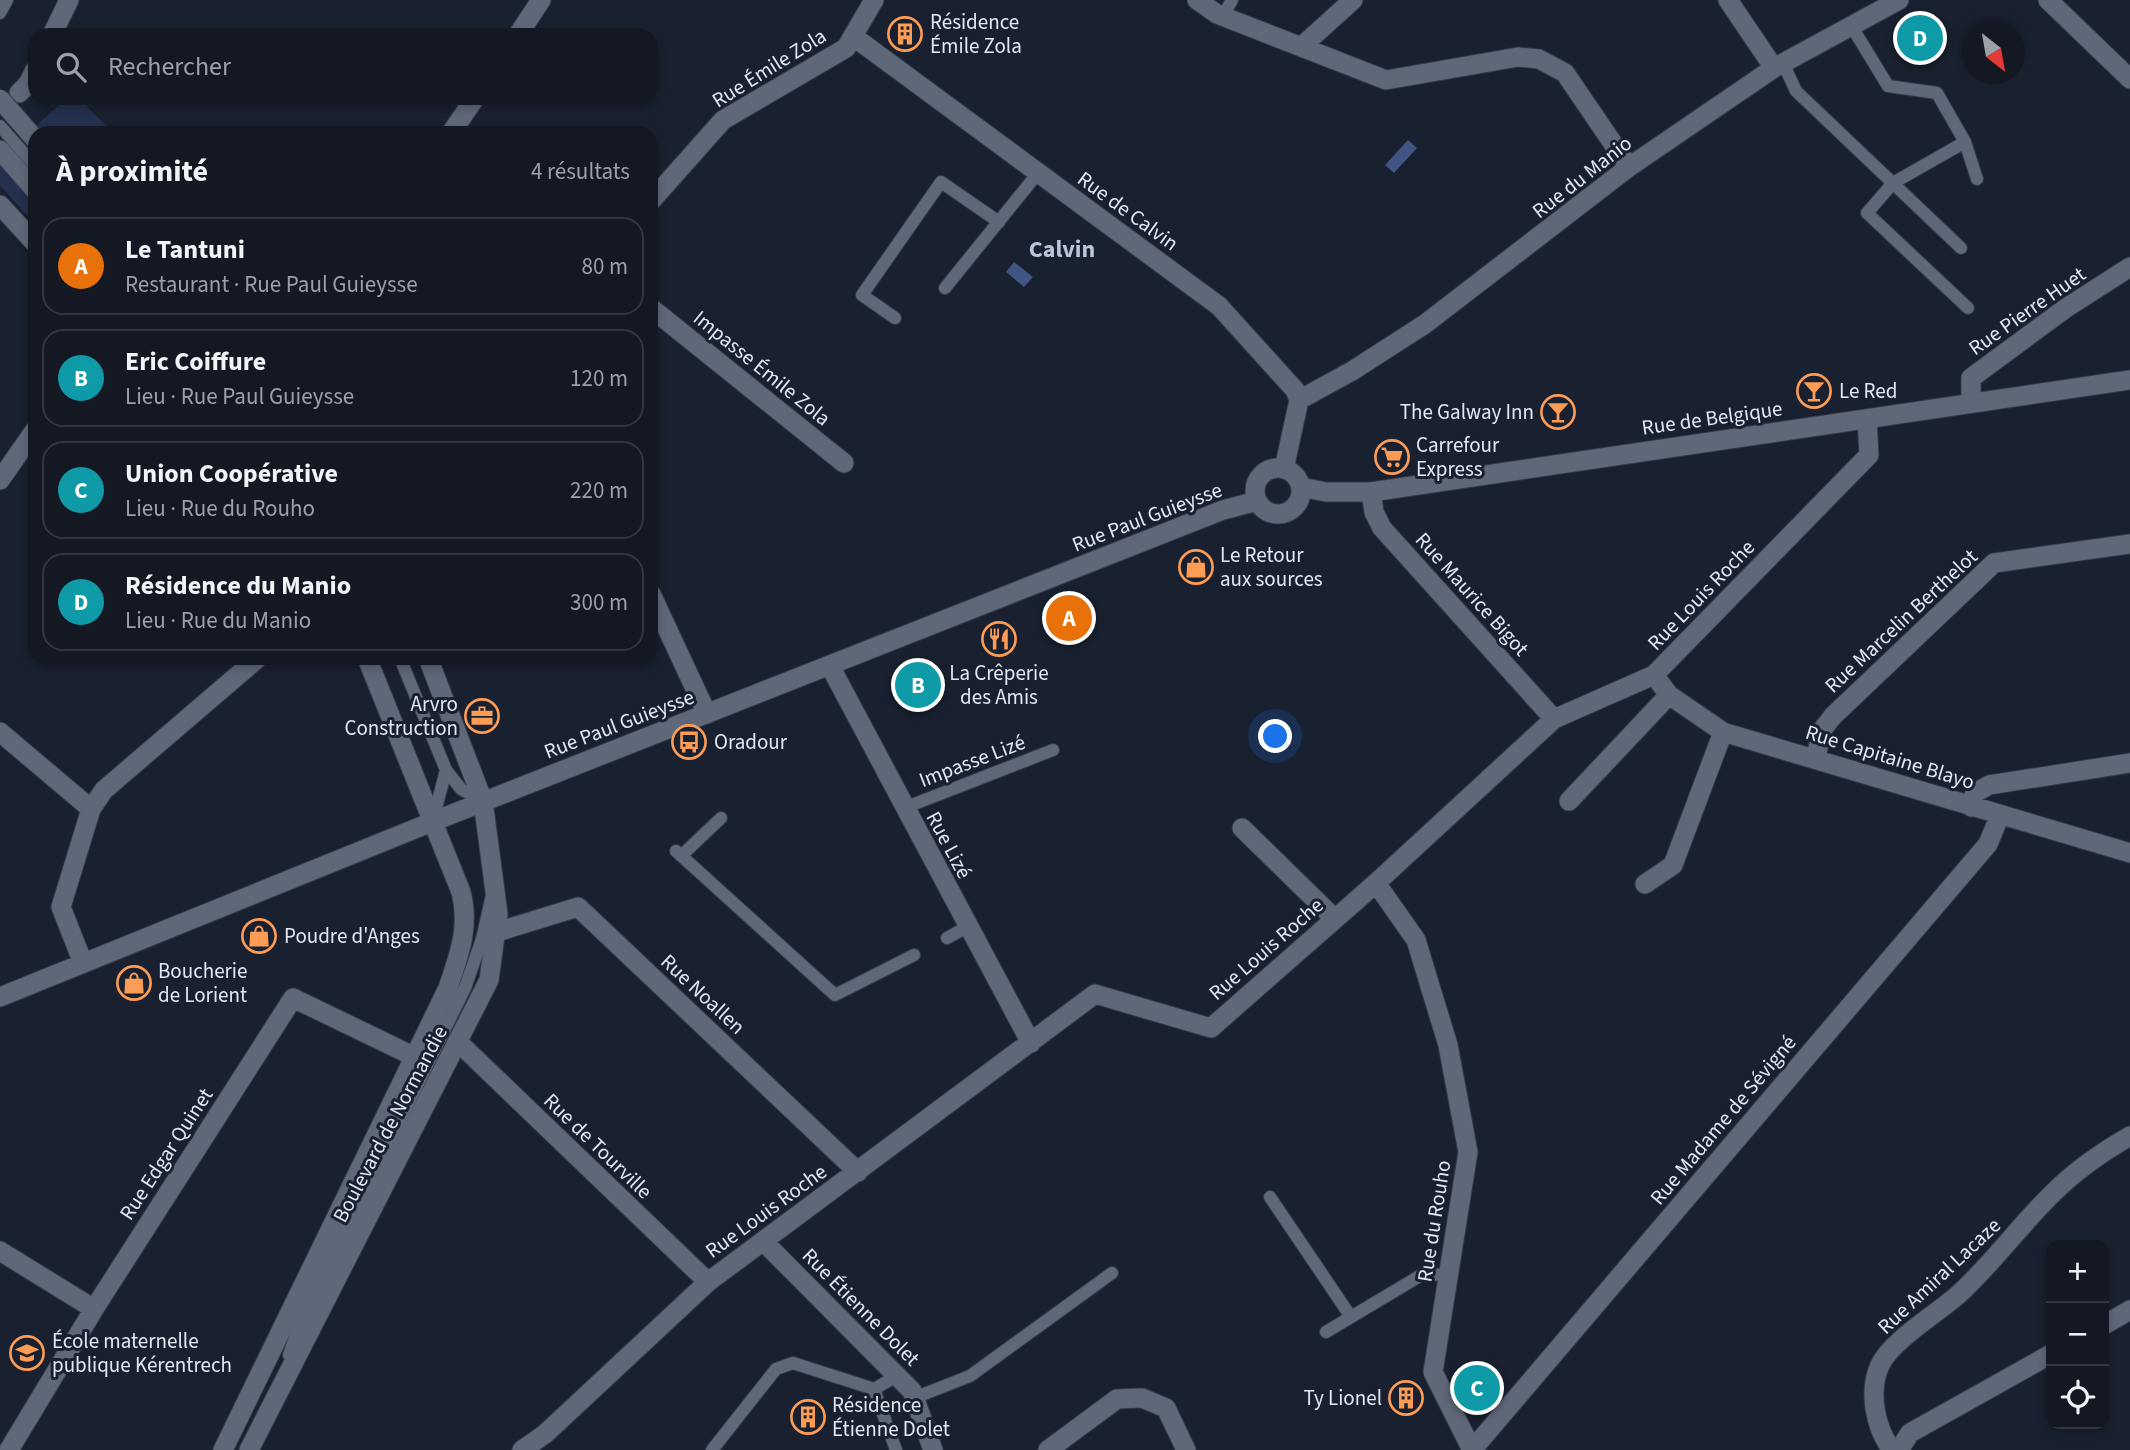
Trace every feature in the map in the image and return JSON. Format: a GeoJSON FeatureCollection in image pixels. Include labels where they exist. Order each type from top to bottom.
{"type":"FeatureCollection","features":[{"type":"Feature","properties":{"kind":"street"},"geometry":{"type":"LineString","coordinates":[[55,28],[69,0]]}},
{"type":"Feature","properties":{"kind":"street"},"geometry":{"type":"LineString","coordinates":[[523,28],[541,0]]}},
{"type":"Feature","properties":{"kind":"street","name":"Rue Émile Zola"},"geometry":{"type":"LineString","coordinates":[[658,193],[723,120],[846,48],[874,0]]}},
{"type":"Feature","properties":{"kind":"street"},"geometry":{"type":"LineString","coordinates":[[1196,0],[1227,8],[1301,47],[1386,80],[1518,57],[1539,59],[1565,74],[1629,167]]}},
{"type":"Feature","properties":{"kind":"street"},"geometry":{"type":"LineString","coordinates":[[1301,47],[1353,0]]}},
{"type":"Feature","properties":{"kind":"street"},"geometry":{"type":"LineString","coordinates":[[1728,0],[1778,66]]}},
{"type":"Feature","properties":{"kind":"street","name":"Rue du Manio"},"geometry":{"type":"LineString","coordinates":[[1299,400],[1352,371],[1425,324],[1629,167],[1778,66],[1899,0]]}},
{"type":"Feature","properties":{"kind":"street"},"geometry":{"type":"LineString","coordinates":[[2048,0],[2130,79]]}},
{"type":"Feature","properties":{"kind":"street","name":"Rue de Calvin"},"geometry":{"type":"LineString","coordinates":[[854,37],[1219,306],[1295,390],[1299,400]]}},
{"type":"Feature","properties":{"kind":"street"},"geometry":{"type":"LineString","coordinates":[[28,84],[9,96],[28,127]]}},
{"type":"Feature","properties":{"kind":"street"},"geometry":{"type":"LineString","coordinates":[[456,126],[470,105]]}},
{"type":"Feature","properties":{"kind":"street"},"geometry":{"type":"LineString","coordinates":[[0,150],[28,182]]}},
{"type":"Feature","properties":{"kind":"street"},"geometry":{"type":"LineString","coordinates":[[0,205],[28,235]]}},
{"type":"Feature","properties":{"kind":"street","name":"Rue Pierre Huet"},"geometry":{"type":"LineString","coordinates":[[1971,403],[1971,378],[2066,308],[2130,267]]}},
{"type":"Feature","properties":{"kind":"street","name":"Impasse Émile Zola"},"geometry":{"type":"LineString","coordinates":[[658,314],[844,463]]}},
{"type":"Feature","properties":{"kind":"street","name":"Rue de Belgique"},"geometry":{"type":"LineString","coordinates":[[1301,487],[1326,492],[1371,492],[2130,380]]}},
{"type":"Feature","properties":{"kind":"street"},"geometry":{"type":"LineString","coordinates":[[1284,468],[1299,400]]}},
{"type":"Feature","properties":{"kind":"street","name":"Rue Louis Roche"},"geometry":{"type":"LineString","coordinates":[[522,1450],[545,1434],[708,1282],[1095,994],[1211,1028],[1376,883],[1554,719],[1654,676],[1869,455],[1867,419]]}},
{"type":"Feature","properties":{"kind":"street"},"geometry":{"type":"LineString","coordinates":[[0,480],[28,440]]}},
{"type":"Feature","properties":{"kind":"street"},"geometry":{"type":"LineString","coordinates":[[1284,468],[1298,479],[1301,487],[1294,508],[1285,513],[1264,510],[1257,501],[1257,481],[1264,472],[1284,468]]}},
{"type":"Feature","properties":{"kind":"street","name":"Rue Maurice Bigot"},"geometry":{"type":"LineString","coordinates":[[1371,492],[1374,512],[1382,528],[1554,719]]}},
{"type":"Feature","properties":{"kind":"street","name":"Rue Paul Guieysse"},"geometry":{"type":"LineString","coordinates":[[0,997],[484,801],[1223,510],[1257,501]]}},
{"type":"Feature","properties":{"kind":"street","name":"Rue Marcelin Berthelot"},"geometry":{"type":"LineString","coordinates":[[1816,757],[1822,730],[1833,716],[1994,563],[2130,544]]}},
{"type":"Feature","properties":{"kind":"street"},"geometry":{"type":"LineString","coordinates":[[658,609],[707,714]]}},
{"type":"Feature","properties":{"kind":"street"},"geometry":{"type":"LineString","coordinates":[[83,963],[61,907],[91,810],[104,790],[250,665]]}},
{"type":"Feature","properties":{"kind":"street","name":"Boulevard de Normandie"},"geometry":{"type":"LineString","coordinates":[[223,1450],[448,988],[465,933],[466,911],[461,892],[370,665]]}},
{"type":"Feature","properties":{"kind":"street","name":"Boulevard de Normandie"},"geometry":{"type":"LineString","coordinates":[[249,1450],[273,1398],[489,980],[498,932],[484,801],[431,665]]}},
{"type":"Feature","properties":{"kind":"street","name":"Rue Lizé"},"geometry":{"type":"LineString","coordinates":[[830,666],[1031,1043]]}},
{"type":"Feature","properties":{"kind":"street","name":"Rue Capitaine Blayo"},"geometry":{"type":"LineString","coordinates":[[1654,676],[1669,695],[1723,732],[1816,757],[2000,816],[2130,853]]}},
{"type":"Feature","properties":{"kind":"street"},"geometry":{"type":"LineString","coordinates":[[1569,801],[1669,695]]}},
{"type":"Feature","properties":{"kind":"street"},"geometry":{"type":"LineString","coordinates":[[0,732],[91,810]]}},
{"type":"Feature","properties":{"kind":"street"},"geometry":{"type":"LineString","coordinates":[[1645,884],[1673,865],[1723,732]]}},
{"type":"Feature","properties":{"kind":"street"},"geometry":{"type":"LineString","coordinates":[[1971,807],[1975,793],[1989,785],[2130,763]]}},
{"type":"Feature","properties":{"kind":"street","name":"Rue Madame de Sévigné"},"geometry":{"type":"LineString","coordinates":[[1472,1450],[1988,844],[2000,816]]}},
{"type":"Feature","properties":{"kind":"street"},"geometry":{"type":"LineString","coordinates":[[1242,828],[1335,919]]}},
{"type":"Feature","properties":{"kind":"street","name":"Rue du Rouho"},"geometry":{"type":"LineString","coordinates":[[1376,883],[1416,940],[1448,1045],[1468,1152],[1433,1373],[1472,1450]]}},
{"type":"Feature","properties":{"kind":"street","name":"Rue Noallen"},"geometry":{"type":"LineString","coordinates":[[498,932],[578,907],[858,1172]]}},
{"type":"Feature","properties":{"kind":"street","name":"Rue Edgar Quinet"},"geometry":{"type":"LineString","coordinates":[[9,1450],[94,1309],[293,998],[413,1056]]}},
{"type":"Feature","properties":{"kind":"street","name":"Rue de Tourville"},"geometry":{"type":"LineString","coordinates":[[458,1042],[708,1282]]}},
{"type":"Feature","properties":{"kind":"street","name":"Rue Amiral Lacaze"},"geometry":{"type":"LineString","coordinates":[[1892,1450],[1882,1438],[1873,1396],[1881,1362],[1896,1345],[1960,1293],[2004,1249],[2053,1193],[2096,1156],[2130,1136]]}},
{"type":"Feature","properties":{"kind":"street","name":"Rue Étienne Dolet"},"geometry":{"type":"LineString","coordinates":[[763,1241],[897,1376],[914,1398],[933,1450]]}},
{"type":"Feature","properties":{"kind":"street"},"geometry":{"type":"LineString","coordinates":[[0,1251],[94,1309]]}},
{"type":"Feature","properties":{"kind":"street"},"geometry":{"type":"LineString","coordinates":[[2109,1322],[2130,1310]]}},
{"type":"Feature","properties":{"kind":"street"},"geometry":{"type":"LineString","coordinates":[[1899,1450],[1910,1433],[2046,1357]]}},
{"type":"Feature","properties":{"kind":"street"},"geometry":{"type":"LineString","coordinates":[[1048,1450],[1117,1399],[1142,1398],[1166,1408],[1186,1450]]}},
{"type":"Feature","properties":{"kind":"lane"},"geometry":{"type":"LineString","coordinates":[[0,13],[7,0]]}},
{"type":"Feature","properties":{"kind":"lane"},"geometry":{"type":"LineString","coordinates":[[1852,27],[1888,86],[1937,93],[1965,142],[1977,179]]}},
{"type":"Feature","properties":{"kind":"lane"},"geometry":{"type":"LineString","coordinates":[[1778,66],[1796,91],[1961,248]]}},
{"type":"Feature","properties":{"kind":"lane"},"geometry":{"type":"LineString","coordinates":[[0,126],[28,158]]}},
{"type":"Feature","properties":{"kind":"lane"},"geometry":{"type":"LineString","coordinates":[[1965,142],[1893,183],[1867,213],[1968,308]]}},
{"type":"Feature","properties":{"kind":"lane"},"geometry":{"type":"LineString","coordinates":[[945,288],[1038,173]]}},
{"type":"Feature","properties":{"kind":"lane"},"geometry":{"type":"LineString","coordinates":[[895,318],[862,295],[941,182],[999,222]]}},
{"type":"Feature","properties":{"kind":"lane"},"geometry":{"type":"LineString","coordinates":[[403,665],[446,770],[461,789],[484,801]]}},
{"type":"Feature","properties":{"kind":"lane","name":"Impasse Lizé"},"geometry":{"type":"LineString","coordinates":[[904,808],[1053,750]]}},
{"type":"Feature","properties":{"kind":"lane"},"geometry":{"type":"LineString","coordinates":[[432,822],[446,770]]}},
{"type":"Feature","properties":{"kind":"lane"},"geometry":{"type":"LineString","coordinates":[[721,818],[678,854],[835,995],[914,955]]}},
{"type":"Feature","properties":{"kind":"lane"},"geometry":{"type":"LineString","coordinates":[[273,1398],[298,1329],[465,988],[482,939],[493,888]]}},
{"type":"Feature","properties":{"kind":"lane"},"geometry":{"type":"LineString","coordinates":[[947,937],[967,927]]}},
{"type":"Feature","properties":{"kind":"lane"},"geometry":{"type":"LineString","coordinates":[[1270,1197],[1351,1317]]}},
{"type":"Feature","properties":{"kind":"lane"},"geometry":{"type":"LineString","coordinates":[[914,1398],[970,1376],[1112,1273]]}},
{"type":"Feature","properties":{"kind":"lane"},"geometry":{"type":"LineString","coordinates":[[1326,1332],[1423,1274],[1448,1275]]}},
{"type":"Feature","properties":{"kind":"lane"},"geometry":{"type":"LineString","coordinates":[[712,1450],[776,1369],[793,1363],[874,1390],[897,1376]]}},
{"type":"Feature","properties":{"kind":"lane"},"geometry":{"type":"LineString","coordinates":[[874,1390],[896,1450]]}},
{"type":"Feature","properties":{"kind":"shaded area"},"geometry":{"type":"Polygon","coordinates":[[[59,105],[86,105],[106,126],[36,126],[59,105]]]}},
{"type":"Feature","properties":{"kind":"shaded area"},"geometry":{"type":"Polygon","coordinates":[[[28,134],[28,216],[0,186],[0,160],[28,134]]]}},
{"type":"Feature","properties":{"kind":"shaded area"},"geometry":{"type":"Polygon","coordinates":[[[1408,140],[1417,148],[1394,173],[1385,165],[1408,140]]]}},
{"type":"Feature","properties":{"kind":"shaded area"},"geometry":{"type":"Polygon","coordinates":[[[1014,262],[1033,277],[1024,287],[1006,272],[1014,262]]]}},
{"type":"Feature","properties":{"kind":"place","name":"Résidence Émile Zola"},"geometry":{"type":"Point","coordinates":[905,34]}},
{"type":"Feature","properties":{"kind":"place","name":"Résidence du Manio"},"geometry":{"type":"Point","coordinates":[1920,38]}},
{"type":"Feature","properties":{"kind":"place","name":"Le Red"},"geometry":{"type":"Point","coordinates":[1814,391]}},
{"type":"Feature","properties":{"kind":"place","name":"The Galway Inn"},"geometry":{"type":"Point","coordinates":[1558,412]}},
{"type":"Feature","properties":{"kind":"place","name":"Carrefour Express"},"geometry":{"type":"Point","coordinates":[1392,457]}},
{"type":"Feature","properties":{"kind":"place","name":"Le Retour aux sources"},"geometry":{"type":"Point","coordinates":[1196,567]}},
{"type":"Feature","properties":{"kind":"place","name":"Le Tantuni"},"geometry":{"type":"Point","coordinates":[1069,618]}},
{"type":"Feature","properties":{"kind":"place","name":"La Crêperie des Amis"},"geometry":{"type":"Point","coordinates":[999,639]}},
{"type":"Feature","properties":{"kind":"place","name":"Eric Coiffure"},"geometry":{"type":"Point","coordinates":[918,685]}},
{"type":"Feature","properties":{"kind":"place","name":"Arvro Construction"},"geometry":{"type":"Point","coordinates":[482,716]}},
{"type":"Feature","properties":{"kind":"place","name":"Oradour"},"geometry":{"type":"Point","coordinates":[689,742]}},
{"type":"Feature","properties":{"kind":"place","name":"Poudre d'Anges"},"geometry":{"type":"Point","coordinates":[259,936]}},
{"type":"Feature","properties":{"kind":"place","name":"Boucherie de Lorient"},"geometry":{"type":"Point","coordinates":[134,983]}},
{"type":"Feature","properties":{"kind":"place","name":"École maternelle publique Kérentrech"},"geometry":{"type":"Point","coordinates":[27,1353]}},
{"type":"Feature","properties":{"kind":"place","name":"Union Coopérative"},"geometry":{"type":"Point","coordinates":[1477,1388]}},
{"type":"Feature","properties":{"kind":"place","name":"Ty Lionel"},"geometry":{"type":"Point","coordinates":[1406,1398]}},
{"type":"Feature","properties":{"kind":"place","name":"Résidence Étienne Dolet"},"geometry":{"type":"Point","coordinates":[808,1417]}},
{"type":"Feature","properties":{"kind":"district","name":"Calvin"},"geometry":{"type":"Point","coordinates":[1062,249]}}]}
